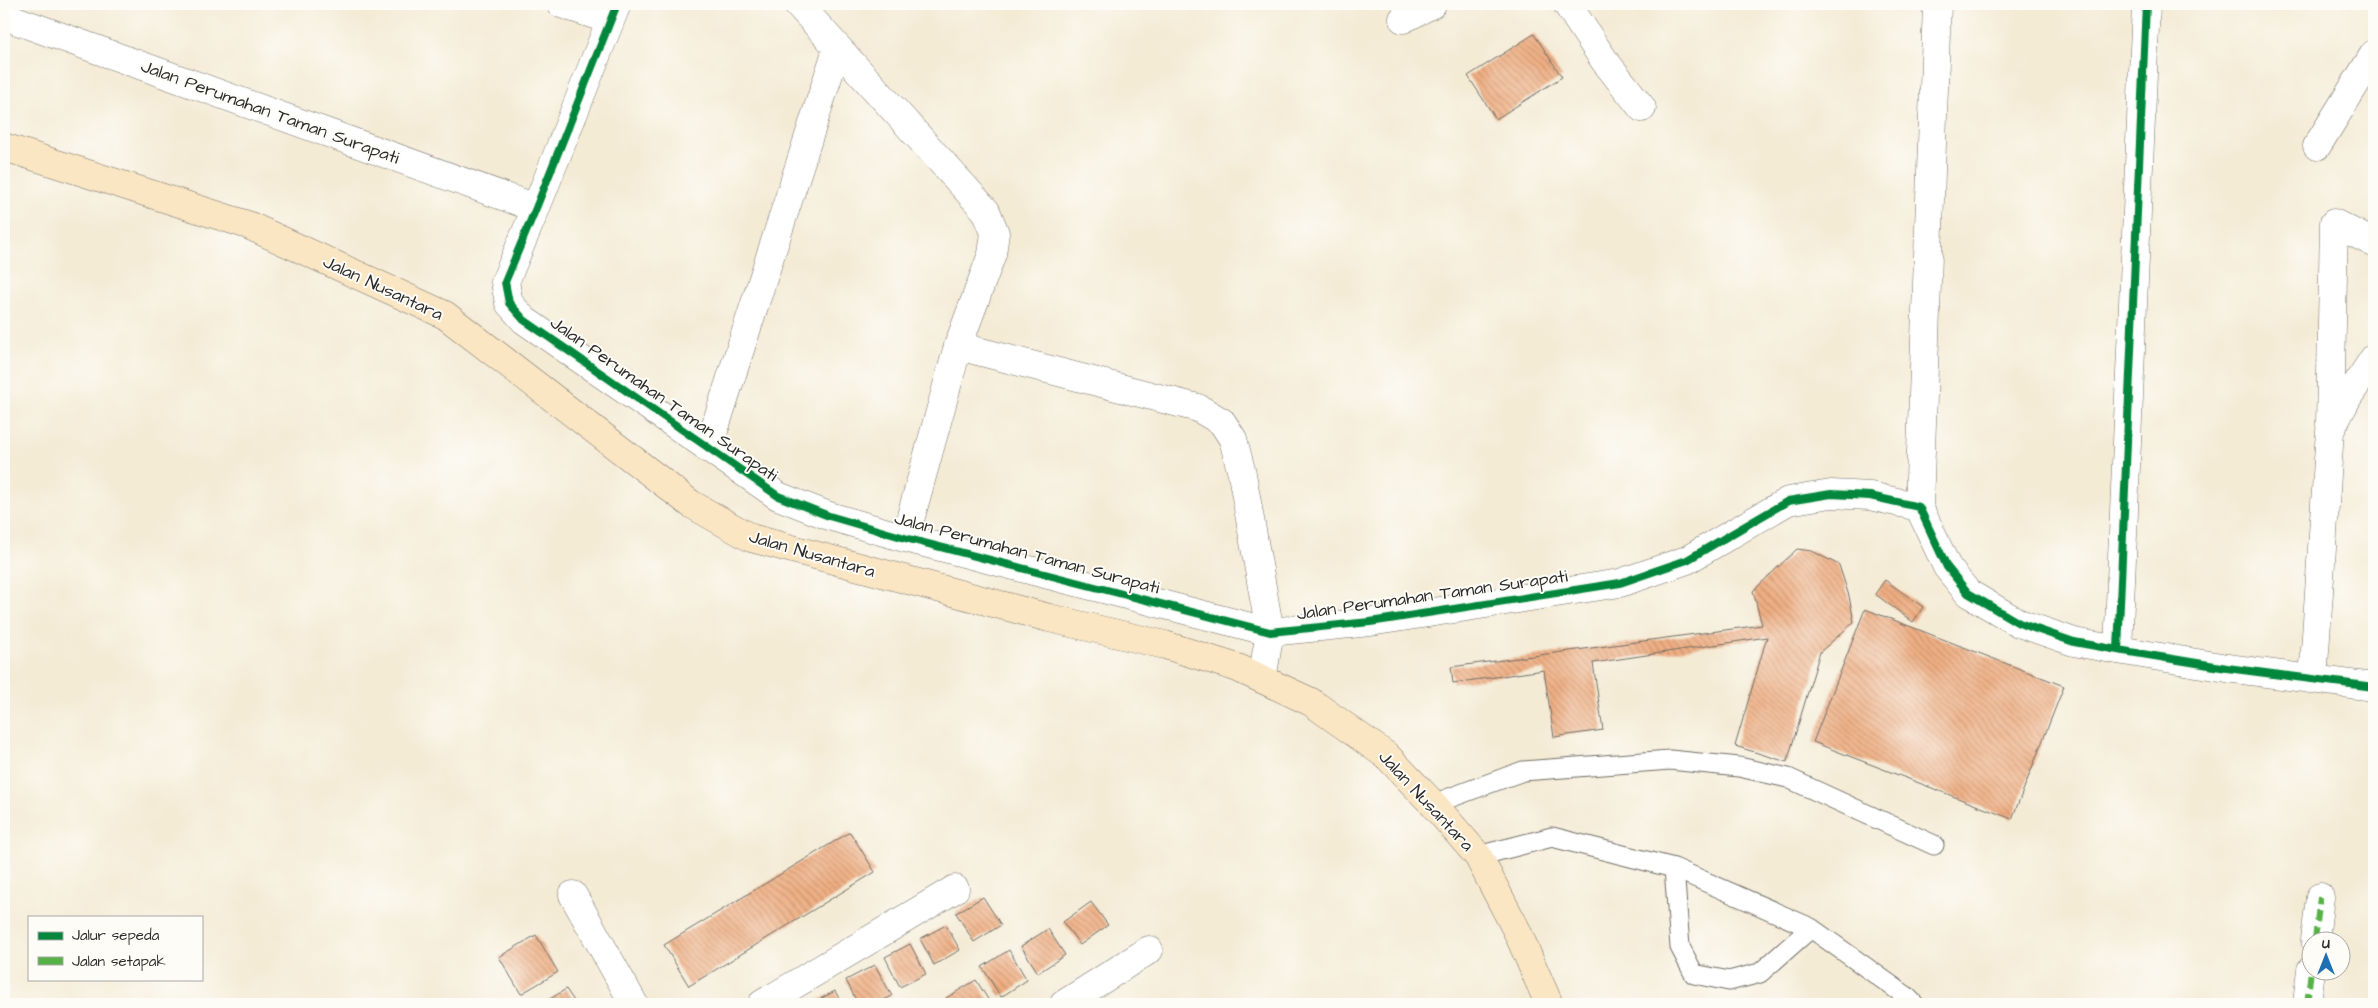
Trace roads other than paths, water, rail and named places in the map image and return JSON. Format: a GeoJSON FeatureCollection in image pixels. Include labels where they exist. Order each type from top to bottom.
{"type":"FeatureCollection","features":[{"type":"Feature","properties":{"kind":"street","name":"Jalan Perumahan Taman Surapati"},"geometry":{"type":"LineString","coordinates":[[561,4],[614,12],[505,282],[509,303],[524,320],[778,496],[829,516],[905,538],[1270,632],[1370,622],[1620,583],[1687,560],[1788,501],[1831,494],[1870,496],[1919,507]]}},
{"type":"Feature","properties":{"kind":"street","name":"Jalan Perumahan Taman Surapati"},"geometry":{"type":"LineString","coordinates":[[798,4],[986,211],[994,233],[992,254],[958,346],[905,538]]}},
{"type":"Feature","properties":{"kind":"street"},"geometry":{"type":"LineString","coordinates":[[1403,19],[1432,4]]}},
{"type":"Feature","properties":{"kind":"street"},"geometry":{"type":"LineString","coordinates":[[1567,4],[1604,60],[1642,108]]}},
{"type":"Feature","properties":{"kind":"street"},"geometry":{"type":"LineString","coordinates":[[1937,4],[1919,507],[1947,567],[1968,593],[2019,623],[2074,642],[2227,668],[2374,687]]}},
{"type":"Feature","properties":{"kind":"street"},"geometry":{"type":"LineString","coordinates":[[2118,650],[2146,4]]}},
{"type":"Feature","properties":{"kind":"street","name":"Jalan Perumahan Taman Surapati"},"geometry":{"type":"LineString","coordinates":[[4,16],[536,208]]}},
{"type":"Feature","properties":{"kind":"street","name":"Jalan Perumahan Taman Surapati"},"geometry":{"type":"LineString","coordinates":[[708,449],[837,49]]}},
{"type":"Feature","properties":{"kind":"street"},"geometry":{"type":"LineString","coordinates":[[2317,146],[2374,54]]}},
{"type":"Feature","properties":{"kind":"street","name":"Jalan Nusantara"},"geometry":{"type":"LineString","coordinates":[[4,147],[248,225],[445,315],[691,504],[751,538],[1030,613],[1164,645],[1238,668],[1311,702],[1387,756],[1433,804],[1478,856],[1517,931],[1549,1004]]}},
{"type":"Feature","properties":{"kind":"street"},"geometry":{"type":"LineString","coordinates":[[2312,680],[2330,431],[2334,223],[2374,243]]}},
{"type":"Feature","properties":{"kind":"street"},"geometry":{"type":"LineString","coordinates":[[958,346],[1198,408],[1222,422],[1233,439],[1242,474],[1270,632],[1262,679]]}},
{"type":"Feature","properties":{"kind":"street"},"geometry":{"type":"LineString","coordinates":[[2330,431],[2348,397],[2374,358]]}},
{"type":"Feature","properties":{"kind":"street"},"geometry":{"type":"LineString","coordinates":[[762,1004],[955,889]]}},
{"type":"Feature","properties":{"kind":"street"},"geometry":{"type":"LineString","coordinates":[[573,895],[634,1004]]}},
{"type":"Feature","properties":{"kind":"street"},"geometry":{"type":"LineString","coordinates":[[2316,930],[2320,897]]}},
{"type":"Feature","properties":{"kind":"street"},"geometry":{"type":"LineString","coordinates":[[1064,1004],[1149,950]]}},
{"type":"Feature","properties":{"kind":"street"},"geometry":{"type":"LineString","coordinates":[[2307,1004],[2310,980]]}},
{"type":"Feature","properties":{"kind":"lane"},"geometry":{"type":"LineString","coordinates":[[1433,804],[1523,771],[1670,760],[1739,767],[1788,778],[1934,845]]}},
{"type":"Feature","properties":{"kind":"lane"},"geometry":{"type":"LineString","coordinates":[[1478,856],[1552,837],[1674,868],[1811,928],[1906,996],[1914,1004]]}},
{"type":"Feature","properties":{"kind":"lane"},"geometry":{"type":"LineString","coordinates":[[1674,868],[1680,947],[1694,974],[1730,981],[1760,973],[1811,928]]}}]}
